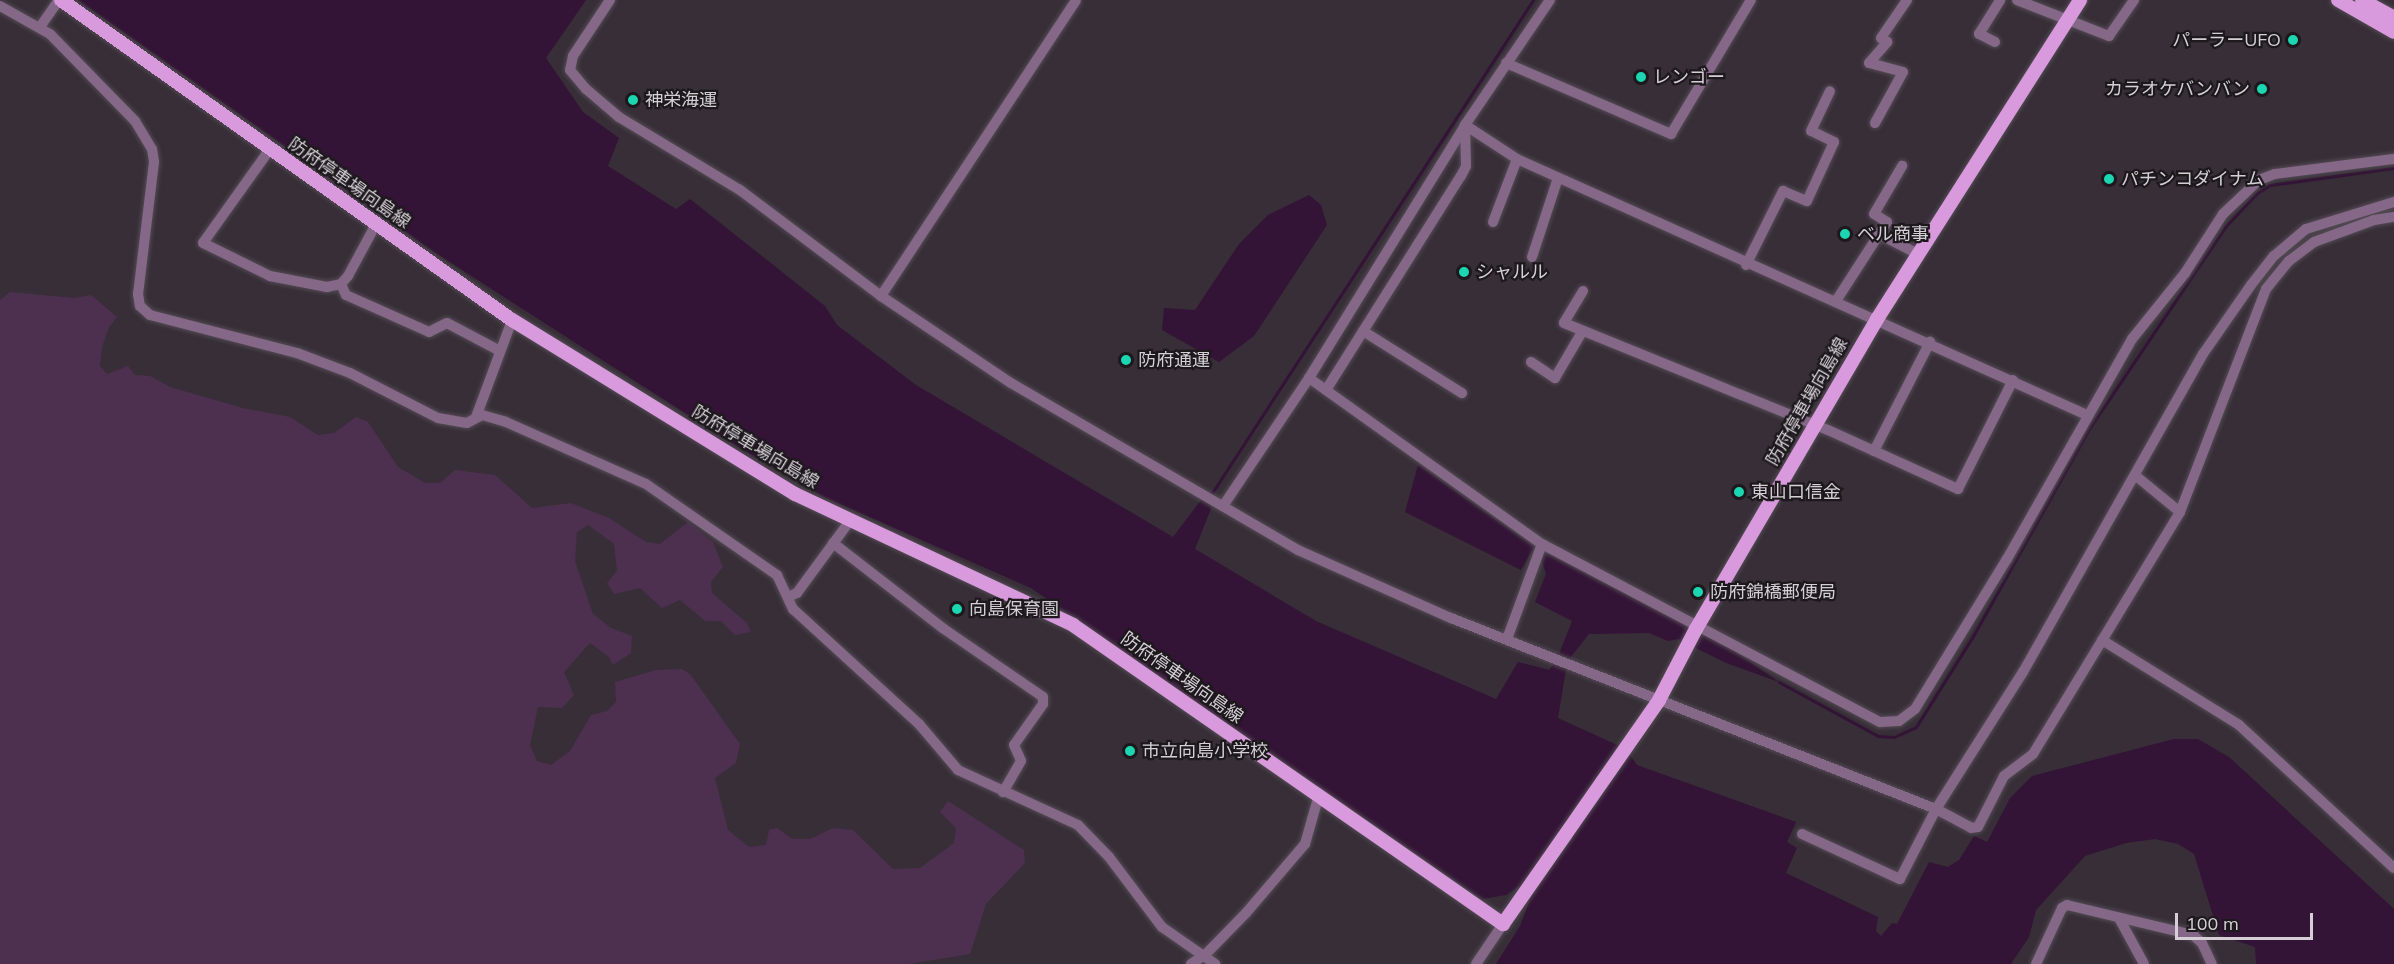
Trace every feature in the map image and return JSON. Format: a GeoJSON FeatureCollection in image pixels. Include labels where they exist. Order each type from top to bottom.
{"type":"FeatureCollection","features":[{"type":"Feature","properties":{"kind":"main road","name":"防府停車場向島線"},"geometry":{"type":"LineString","coordinates":[[60,0],[512,320],[795,494],[849,522],[1073,625],[1503,924],[1659,700],[1812,426],[1877,319],[2080,0]]}},
{"type":"Feature","properties":{"kind":"main road"},"geometry":{"type":"LineString","coordinates":[[2338,0],[2394,32]]}},
{"type":"Feature","properties":{"kind":"main road"},"geometry":{"type":"LineString","coordinates":[[2362,0],[2394,18]]}},
{"type":"Feature","properties":{"kind":"street"},"geometry":{"type":"LineString","coordinates":[[40,27],[60,0]]}},
{"type":"Feature","properties":{"kind":"street"},"geometry":{"type":"LineString","coordinates":[[610,0],[573,56],[570,70],[586,89],[619,117],[740,190],[881,296],[1011,383],[1298,550],[1507,639],[1936,809],[1959,824],[1978,827],[2004,776],[2033,754],[2180,512],[2266,290],[2289,261],[2314,242],[2374,220],[2394,217]]}},
{"type":"Feature","properties":{"kind":"street"},"geometry":{"type":"LineString","coordinates":[[881,296],[1076,0]]}},
{"type":"Feature","properties":{"kind":"street"},"geometry":{"type":"LineString","coordinates":[[1223,506],[1310,378],[1465,125],[1550,0]]}},
{"type":"Feature","properties":{"kind":"street"},"geometry":{"type":"LineString","coordinates":[[1506,63],[1671,134],[1751,0]]}},
{"type":"Feature","properties":{"kind":"street"},"geometry":{"type":"LineString","coordinates":[[1875,123],[1903,72],[1869,63],[1887,42],[1881,38],[1907,0]]}},
{"type":"Feature","properties":{"kind":"street"},"geometry":{"type":"LineString","coordinates":[[1995,42],[1979,34],[2000,0]]}},
{"type":"Feature","properties":{"kind":"street"},"geometry":{"type":"LineString","coordinates":[[2017,0],[2069,18],[2109,36],[2134,0]]}},
{"type":"Feature","properties":{"kind":"street"},"geometry":{"type":"LineString","coordinates":[[0,6],[40,27],[135,121],[152,149],[154,162],[138,294],[140,306],[150,315],[297,353],[350,373],[438,418],[467,423],[476,417],[512,320]]}},
{"type":"Feature","properties":{"kind":"street"},"geometry":{"type":"LineString","coordinates":[[1746,265],[1783,191],[1807,201],[1834,142],[1811,131],[1830,91]]}},
{"type":"Feature","properties":{"kind":"street"},"geometry":{"type":"LineString","coordinates":[[1465,125],[1517,159],[1746,265],[1930,342],[2087,415]]}},
{"type":"Feature","properties":{"kind":"street"},"geometry":{"type":"LineString","coordinates":[[1326,390],[1461,176],[1466,166],[1465,125]]}},
{"type":"Feature","properties":{"kind":"street"},"geometry":{"type":"LineString","coordinates":[[270,149],[203,243],[270,276],[313,286],[341,284]]}},
{"type":"Feature","properties":{"kind":"street"},"geometry":{"type":"LineString","coordinates":[[1493,222],[1517,159]]}},
{"type":"Feature","properties":{"kind":"street"},"geometry":{"type":"LineString","coordinates":[[1310,378],[1542,544],[1880,722],[1899,721],[1915,709],[2007,559],[2132,339],[2241,194],[2259,180],[2275,174],[2394,159]]}},
{"type":"Feature","properties":{"kind":"street"},"geometry":{"type":"LineString","coordinates":[[1836,302],[1887,222],[1874,214],[1902,166]]}},
{"type":"Feature","properties":{"kind":"street"},"geometry":{"type":"LineString","coordinates":[[1532,257],[1558,178]]}},
{"type":"Feature","properties":{"kind":"street"},"geometry":{"type":"LineString","coordinates":[[1802,834],[1900,879],[1936,809],[2023,672],[2136,476],[2202,354],[2274,256],[2306,229],[2324,220],[2394,202]]}},
{"type":"Feature","properties":{"kind":"street"},"geometry":{"type":"LineString","coordinates":[[341,284],[376,224]]}},
{"type":"Feature","properties":{"kind":"street"},"geometry":{"type":"LineString","coordinates":[[1879,234],[1918,254]]}},
{"type":"Feature","properties":{"kind":"street"},"geometry":{"type":"LineString","coordinates":[[341,284],[346,295],[429,332],[447,323],[500,351]]}},
{"type":"Feature","properties":{"kind":"street"},"geometry":{"type":"LineString","coordinates":[[1583,291],[1564,323],[1874,451],[1958,489],[2013,380]]}},
{"type":"Feature","properties":{"kind":"street"},"geometry":{"type":"LineString","coordinates":[[1363,331],[1462,393]]}},
{"type":"Feature","properties":{"kind":"street"},"geometry":{"type":"LineString","coordinates":[[1531,362],[1555,378],[1582,332]]}},
{"type":"Feature","properties":{"kind":"street"},"geometry":{"type":"LineString","coordinates":[[1874,451],[1930,342]]}},
{"type":"Feature","properties":{"kind":"street"},"geometry":{"type":"LineString","coordinates":[[476,417],[522,428],[646,484],[777,575],[793,609],[919,724],[958,770],[1078,825],[1109,857],[1162,927],[1215,964]]}},
{"type":"Feature","properties":{"kind":"street"},"geometry":{"type":"LineString","coordinates":[[2136,476],[2180,512]]}},
{"type":"Feature","properties":{"kind":"street"},"geometry":{"type":"LineString","coordinates":[[788,597],[796,593],[849,522]]}},
{"type":"Feature","properties":{"kind":"street"},"geometry":{"type":"LineString","coordinates":[[834,543],[952,635],[1043,697],[1043,704],[1014,745],[1021,761],[1003,792]]}},
{"type":"Feature","properties":{"kind":"street"},"geometry":{"type":"LineString","coordinates":[[1507,639],[1542,544]]}},
{"type":"Feature","properties":{"kind":"street"},"geometry":{"type":"LineString","coordinates":[[2102,640],[2240,725],[2394,868]]}},
{"type":"Feature","properties":{"kind":"street"},"geometry":{"type":"LineString","coordinates":[[1191,964],[1205,955],[1305,844],[1319,795]]}},
{"type":"Feature","properties":{"kind":"street"},"geometry":{"type":"LineString","coordinates":[[2036,964],[2062,908],[2067,905],[2193,935],[2212,964]]}},
{"type":"Feature","properties":{"kind":"street"},"geometry":{"type":"LineString","coordinates":[[2120,918],[2144,964]]}},
{"type":"Feature","properties":{"kind":"street"},"geometry":{"type":"LineString","coordinates":[[1476,964],[1503,924]]}},
{"type":"Feature","properties":{"kind":"shaded area"},"geometry":{"type":"Polygon","coordinates":[[[78,0],[586,0],[546,58],[583,112],[619,138],[608,166],[676,209],[690,199],[825,306],[837,325],[916,385],[1173,537],[1201,500],[1212,506],[1195,549],[1316,621],[1496,699],[1518,662],[1549,670],[1554,664],[1566,669],[1558,718],[1626,749],[1637,765],[1796,822],[1787,842],[1797,848],[1786,873],[1878,917],[1876,931],[1881,936],[1892,923],[1897,924],[1929,862],[1948,867],[1959,860],[1974,836],[1987,842],[2010,798],[2032,776],[2174,739],[2198,739],[2229,757],[2394,909],[2394,964],[2256,964],[2255,947],[2219,935],[2194,854],[2178,844],[2155,839],[2126,843],[2085,856],[2036,910],[2029,937],[2011,964],[1496,964],[1520,926],[1531,897],[1519,886],[1506,895],[1482,899],[1031,588],[824,497],[738,447],[434,252],[78,0]]]}},
{"type":"Feature","properties":{"kind":"shaded area"},"geometry":{"type":"Polygon","coordinates":[[[1309,195],[1321,205],[1327,225],[1254,336],[1219,362],[1162,330],[1164,308],[1195,310],[1239,244],[1268,215],[1309,195]]]}},
{"type":"Feature","properties":{"kind":"shaded area"},"geometry":{"type":"Polygon","coordinates":[[[10,292],[75,298],[91,295],[117,317],[109,327],[102,347],[100,366],[107,374],[128,366],[135,375],[150,376],[170,387],[243,408],[290,417],[318,435],[334,433],[356,417],[368,422],[398,467],[425,483],[440,483],[455,470],[495,475],[532,508],[571,503],[609,518],[646,542],[660,544],[688,522],[713,542],[723,567],[711,582],[712,593],[747,623],[751,632],[735,635],[721,621],[705,621],[680,600],[662,608],[640,588],[614,594],[607,583],[617,571],[614,544],[588,525],[577,532],[575,561],[593,614],[611,628],[632,636],[631,653],[613,665],[609,657],[590,643],[564,672],[574,695],[562,708],[538,707],[530,745],[537,761],[551,765],[570,751],[591,715],[607,711],[616,702],[615,682],[656,670],[682,669],[690,674],[740,744],[736,763],[715,778],[728,830],[749,847],[766,845],[769,830],[777,828],[792,839],[810,839],[833,828],[853,830],[893,869],[920,868],[954,843],[956,828],[940,812],[948,801],[1024,850],[1025,863],[986,904],[970,954],[909,964],[0,964],[0,300],[10,292]]]}},
{"type":"Feature","properties":{"kind":"shaded area"},"geometry":{"type":"Polygon","coordinates":[[[1418,465],[1534,547],[1521,570],[1405,512],[1418,465]]]}},
{"type":"Feature","properties":{"kind":"shaded area"},"geometry":{"type":"Polygon","coordinates":[[[1544,552],[1734,651],[1779,682],[1726,663],[1678,639],[1668,641],[1649,633],[1589,634],[1570,658],[1559,654],[1572,621],[1535,602],[1546,574],[1541,558],[1544,552]]]}},
{"type":"Feature","properties":{"kind":"waterway"},"geometry":{"type":"LineString","coordinates":[[1210,496],[1533,0]]}},
{"type":"Feature","properties":{"kind":"waterway"},"geometry":{"type":"LineString","coordinates":[[1779,682],[1878,736],[1894,737],[1916,727],[1973,636],[2091,426],[2225,227],[2257,193],[2270,185],[2394,168]]}},
{"type":"Feature","properties":{"kind":"place","name":"パーラーUFO"},"geometry":{"type":"Point","coordinates":[2293,40]}},
{"type":"Feature","properties":{"kind":"place","name":"レンゴー"},"geometry":{"type":"Point","coordinates":[1641,77]}},
{"type":"Feature","properties":{"kind":"place","name":"カラオケバンバン"},"geometry":{"type":"Point","coordinates":[2262,89]}},
{"type":"Feature","properties":{"kind":"place","name":"神栄海運"},"geometry":{"type":"Point","coordinates":[633,100]}},
{"type":"Feature","properties":{"kind":"place","name":"パチンコダイナム"},"geometry":{"type":"Point","coordinates":[2109,179]}},
{"type":"Feature","properties":{"kind":"place","name":"ベル商事"},"geometry":{"type":"Point","coordinates":[1845,234]}},
{"type":"Feature","properties":{"kind":"place","name":"シャルル"},"geometry":{"type":"Point","coordinates":[1464,272]}},
{"type":"Feature","properties":{"kind":"place","name":"防府通運"},"geometry":{"type":"Point","coordinates":[1126,360]}},
{"type":"Feature","properties":{"kind":"place","name":"東山口信金"},"geometry":{"type":"Point","coordinates":[1739,492]}},
{"type":"Feature","properties":{"kind":"place","name":"防府錦橋郵便局"},"geometry":{"type":"Point","coordinates":[1698,592]}},
{"type":"Feature","properties":{"kind":"place","name":"向島保育園"},"geometry":{"type":"Point","coordinates":[957,609]}},
{"type":"Feature","properties":{"kind":"place","name":"市立向島小学校"},"geometry":{"type":"Point","coordinates":[1130,751]}}]}
